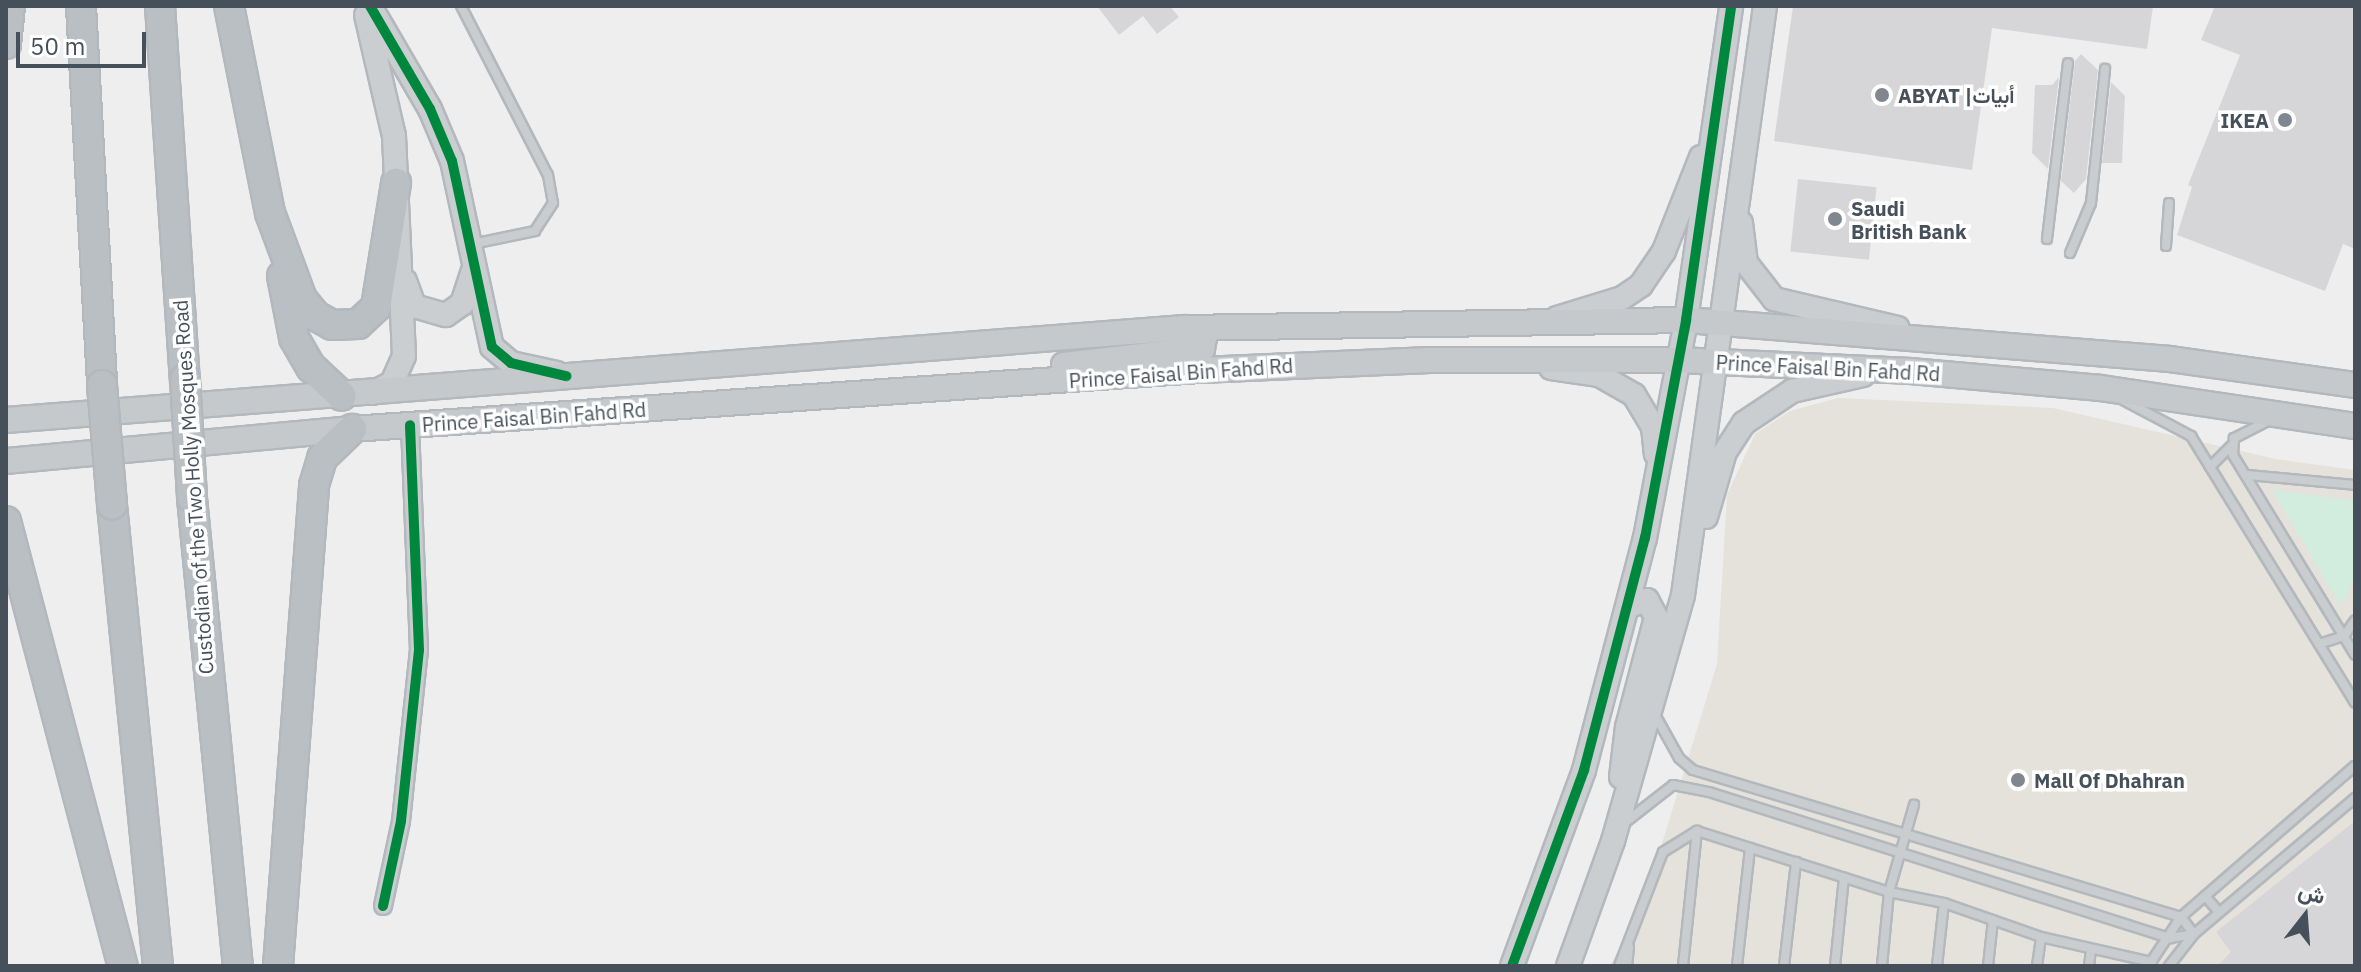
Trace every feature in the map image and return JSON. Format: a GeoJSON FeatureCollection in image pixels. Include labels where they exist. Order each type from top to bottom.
{"type":"FeatureCollection","features":[{"type":"Feature","properties":{"kind":"highway"},"geometry":{"type":"LineString","coordinates":[[6,44],[10,6]]}},
{"type":"Feature","properties":{"kind":"highway"},"geometry":{"type":"LineString","coordinates":[[81,6],[102,385],[158,966]]}},
{"type":"Feature","properties":{"kind":"highway","name":"Custodian of the Two Holly Mosques Road"},"geometry":{"type":"LineString","coordinates":[[160,6],[192,498],[238,966]]}},
{"type":"Feature","properties":{"kind":"highway"},"geometry":{"type":"LineString","coordinates":[[229,6],[294,338],[311,367],[342,396]]}},
{"type":"Feature","properties":{"kind":"highway"},"geometry":{"type":"LineString","coordinates":[[270,213],[302,299],[316,316],[332,325],[358,324],[376,307],[382,293],[396,183]]}},
{"type":"Feature","properties":{"kind":"highway"},"geometry":{"type":"LineString","coordinates":[[278,966],[314,485],[322,458],[352,429]]}},
{"type":"Feature","properties":{"kind":"highway"},"geometry":{"type":"LineString","coordinates":[[6,521],[21,598],[123,966]]}},
{"type":"Feature","properties":{"kind":"main road","name":"Prince Faisal Bin Fahd Rd"},"geometry":{"type":"LineString","coordinates":[[6,420],[1184,328],[1544,322],[1686,320],[1934,336],[2170,359],[2355,385]]}},
{"type":"Feature","properties":{"kind":"main road"},"geometry":{"type":"LineString","coordinates":[[908,393],[1033,368],[1202,349],[1204,338],[1184,328]]}},
{"type":"Feature","properties":{"kind":"main road","name":"Prince Faisal Bin Fahd Rd"},"geometry":{"type":"LineString","coordinates":[[6,461],[352,429],[908,393],[1201,370],[1502,360],[1679,360],[1889,370],[2100,388],[2355,427]]}},
{"type":"Feature","properties":{"kind":"street"},"geometry":{"type":"LineString","coordinates":[[363,6],[389,98],[404,356],[392,383],[371,393]]}},
{"type":"Feature","properties":{"kind":"street"},"geometry":{"type":"LineString","coordinates":[[370,6],[430,109],[452,161],[487,336],[499,355],[511,363],[566,376]]}},
{"type":"Feature","properties":{"kind":"street"},"geometry":{"type":"LineString","coordinates":[[1512,966],[1584,770],[1628,606],[1658,473],[1686,320],[1731,6]]}},
{"type":"Feature","properties":{"kind":"street"},"geometry":{"type":"LineString","coordinates":[[1683,595],[1765,6]]}},
{"type":"Feature","properties":{"kind":"street"},"geometry":{"type":"LineString","coordinates":[[1544,322],[1622,298],[1641,285],[1664,251],[1714,122]]}},
{"type":"Feature","properties":{"kind":"street"},"geometry":{"type":"LineString","coordinates":[[1737,194],[1746,263],[1774,299],[1934,336]]}},
{"type":"Feature","properties":{"kind":"street"},"geometry":{"type":"LineString","coordinates":[[399,249],[414,306],[435,316],[462,304],[473,268]]}},
{"type":"Feature","properties":{"kind":"street"},"geometry":{"type":"LineString","coordinates":[[1502,360],[1599,375],[1634,395],[1653,427],[1658,473]]}},
{"type":"Feature","properties":{"kind":"street"},"geometry":{"type":"LineString","coordinates":[[1568,966],[1613,841],[1725,452],[1744,423],[1792,391],[1889,370]]}},
{"type":"Feature","properties":{"kind":"street"},"geometry":{"type":"LineString","coordinates":[[383,906],[401,821],[419,650],[410,425]]}},
{"type":"Feature","properties":{"kind":"street"},"geometry":{"type":"LineString","coordinates":[[1613,841],[1627,727],[1656,617],[1647,600],[1628,606]]}},
{"type":"Feature","properties":{"kind":"lane"},"geometry":{"type":"LineString","coordinates":[[461,6],[548,175],[553,203],[535,231],[471,245]]}},
{"type":"Feature","properties":{"kind":"lane"},"geometry":{"type":"LineString","coordinates":[[2047,239],[2068,63]]}},
{"type":"Feature","properties":{"kind":"lane"},"geometry":{"type":"LineString","coordinates":[[2070,253],[2091,203],[2105,69]]}},
{"type":"Feature","properties":{"kind":"lane"},"geometry":{"type":"LineString","coordinates":[[2166,246],[2169,203]]}},
{"type":"Feature","properties":{"kind":"lane"},"geometry":{"type":"LineString","coordinates":[[2100,388],[2191,436],[2355,703]]}},
{"type":"Feature","properties":{"kind":"lane"},"geometry":{"type":"LineString","coordinates":[[2210,467],[2231,446],[2234,438],[2256,423],[2355,427]]}},
{"type":"Feature","properties":{"kind":"lane"},"geometry":{"type":"LineString","coordinates":[[2231,446],[2355,655]]}},
{"type":"Feature","properties":{"kind":"lane"},"geometry":{"type":"LineString","coordinates":[[2248,475],[2355,485]]}},
{"type":"Feature","properties":{"kind":"lane"},"geometry":{"type":"LineString","coordinates":[[2319,644],[2344,636],[2355,620]]}},
{"type":"Feature","properties":{"kind":"lane"},"geometry":{"type":"LineString","coordinates":[[1652,709],[1679,758],[1693,770],[2181,917],[2194,934]]}},
{"type":"Feature","properties":{"kind":"lane"},"geometry":{"type":"LineString","coordinates":[[1619,966],[1663,852],[1697,831],[1889,892],[1944,903],[2041,937],[2150,964],[2181,917],[2345,780],[2355,766]]}},
{"type":"Feature","properties":{"kind":"lane"},"geometry":{"type":"LineString","coordinates":[[1613,841],[1632,812],[1673,785],[1899,852],[2170,938],[2194,934]]}},
{"type":"Feature","properties":{"kind":"lane"},"geometry":{"type":"LineString","coordinates":[[2169,966],[2194,934],[2355,798]]}},
{"type":"Feature","properties":{"kind":"lane"},"geometry":{"type":"LineString","coordinates":[[1882,966],[1889,892],[1914,805]]}},
{"type":"Feature","properties":{"kind":"lane"},"geometry":{"type":"LineString","coordinates":[[1683,966],[1697,831]]}},
{"type":"Feature","properties":{"kind":"lane"},"geometry":{"type":"LineString","coordinates":[[1737,966],[1750,848]]}},
{"type":"Feature","properties":{"kind":"lane"},"geometry":{"type":"LineString","coordinates":[[1784,966],[1796,862]]}},
{"type":"Feature","properties":{"kind":"lane"},"geometry":{"type":"LineString","coordinates":[[1835,966],[1844,877]]}},
{"type":"Feature","properties":{"kind":"lane"},"geometry":{"type":"LineString","coordinates":[[2205,896],[2219,912]]}},
{"type":"Feature","properties":{"kind":"lane"},"geometry":{"type":"LineString","coordinates":[[1937,966],[1944,903]]}},
{"type":"Feature","properties":{"kind":"lane"},"geometry":{"type":"LineString","coordinates":[[1988,966],[1993,920]]}},
{"type":"Feature","properties":{"kind":"lane"},"geometry":{"type":"LineString","coordinates":[[1627,966],[1630,937]]}},
{"type":"Feature","properties":{"kind":"lane"},"geometry":{"type":"LineString","coordinates":[[2037,966],[2041,937]]}},
{"type":"Feature","properties":{"kind":"lane"},"geometry":{"type":"LineString","coordinates":[[2089,966],[2091,949]]}},
{"type":"Feature","properties":{"kind":"shaded area","name":"Mall Of Dhahran"},"geometry":{"type":"Polygon","coordinates":[[[1838,398],[2053,408],[2276,459],[2355,470],[2355,966],[1610,966],[1646,896],[1717,664],[1727,495],[1755,434],[1790,411],[1838,398]]]}},
{"type":"Feature","properties":{"kind":"green space"},"geometry":{"type":"Polygon","coordinates":[[[2272,490],[2355,501],[2355,577],[2341,606],[2272,490]]]}},
{"type":"Feature","properties":{"kind":"building"},"geometry":{"type":"Polygon","coordinates":[[[1097,6],[1170,6],[1179,17],[1157,34],[1143,16],[1119,35],[1097,6]]]}},
{"type":"Feature","properties":{"kind":"building","name":"ABYAT |أبيات"},"geometry":{"type":"Polygon","coordinates":[[[1793,6],[2153,6],[2147,49],[1992,28],[1972,170],[1774,141],[1793,6]]]}},
{"type":"Feature","properties":{"kind":"building","name":"IKEA"},"geometry":{"type":"Polygon","coordinates":[[[2215,6],[2355,6],[2355,249],[2343,244],[2325,291],[2177,235],[2192,187],[2188,185],[2240,55],[2201,40],[2215,6]]]}},
{"type":"Feature","properties":{"kind":"building"},"geometry":{"type":"Polygon","coordinates":[[[2081,54],[2098,70],[2086,179],[2074,193],[2061,181],[2075,61],[2081,54]]]}},
{"type":"Feature","properties":{"kind":"building"},"geometry":{"type":"Polygon","coordinates":[[[2059,77],[2048,169],[2032,153],[2035,85],[2052,85],[2059,77]]]}},
{"type":"Feature","properties":{"kind":"building"},"geometry":{"type":"Polygon","coordinates":[[[2111,82],[2125,96],[2122,163],[2102,163],[2111,82]]]}},
{"type":"Feature","properties":{"kind":"building","name":"Saudi British Bank"},"geometry":{"type":"Polygon","coordinates":[[[1798,179],[1877,187],[1869,260],[1790,252],[1798,179]]]}},
{"type":"Feature","properties":{"kind":"building"},"geometry":{"type":"Polygon","coordinates":[[[2355,821],[2355,966],[2217,966],[2231,952],[2216,932],[2355,821]]]}},
{"type":"Feature","properties":{"kind":"cycle path"},"geometry":{"type":"LineString","coordinates":[[370,6],[430,109],[452,161],[492,347],[511,363],[566,376]]}},
{"type":"Feature","properties":{"kind":"cycle path"},"geometry":{"type":"LineString","coordinates":[[1512,966],[1584,770],[1645,538],[1686,320],[1731,6]]}},
{"type":"Feature","properties":{"kind":"cycle path"},"geometry":{"type":"LineString","coordinates":[[383,906],[401,821],[419,650],[410,425]]}},
{"type":"Feature","properties":{"kind":"place","name":"ABYAT |أبيات"},"geometry":{"type":"Point","coordinates":[1882,95]}},
{"type":"Feature","properties":{"kind":"place","name":"IKEA"},"geometry":{"type":"Point","coordinates":[2285,120]}},
{"type":"Feature","properties":{"kind":"place","name":"Saudi British Bank"},"geometry":{"type":"Point","coordinates":[1835,219]}},
{"type":"Feature","properties":{"kind":"place","name":"Mall Of Dhahran"},"geometry":{"type":"Point","coordinates":[2018,780]}}]}
